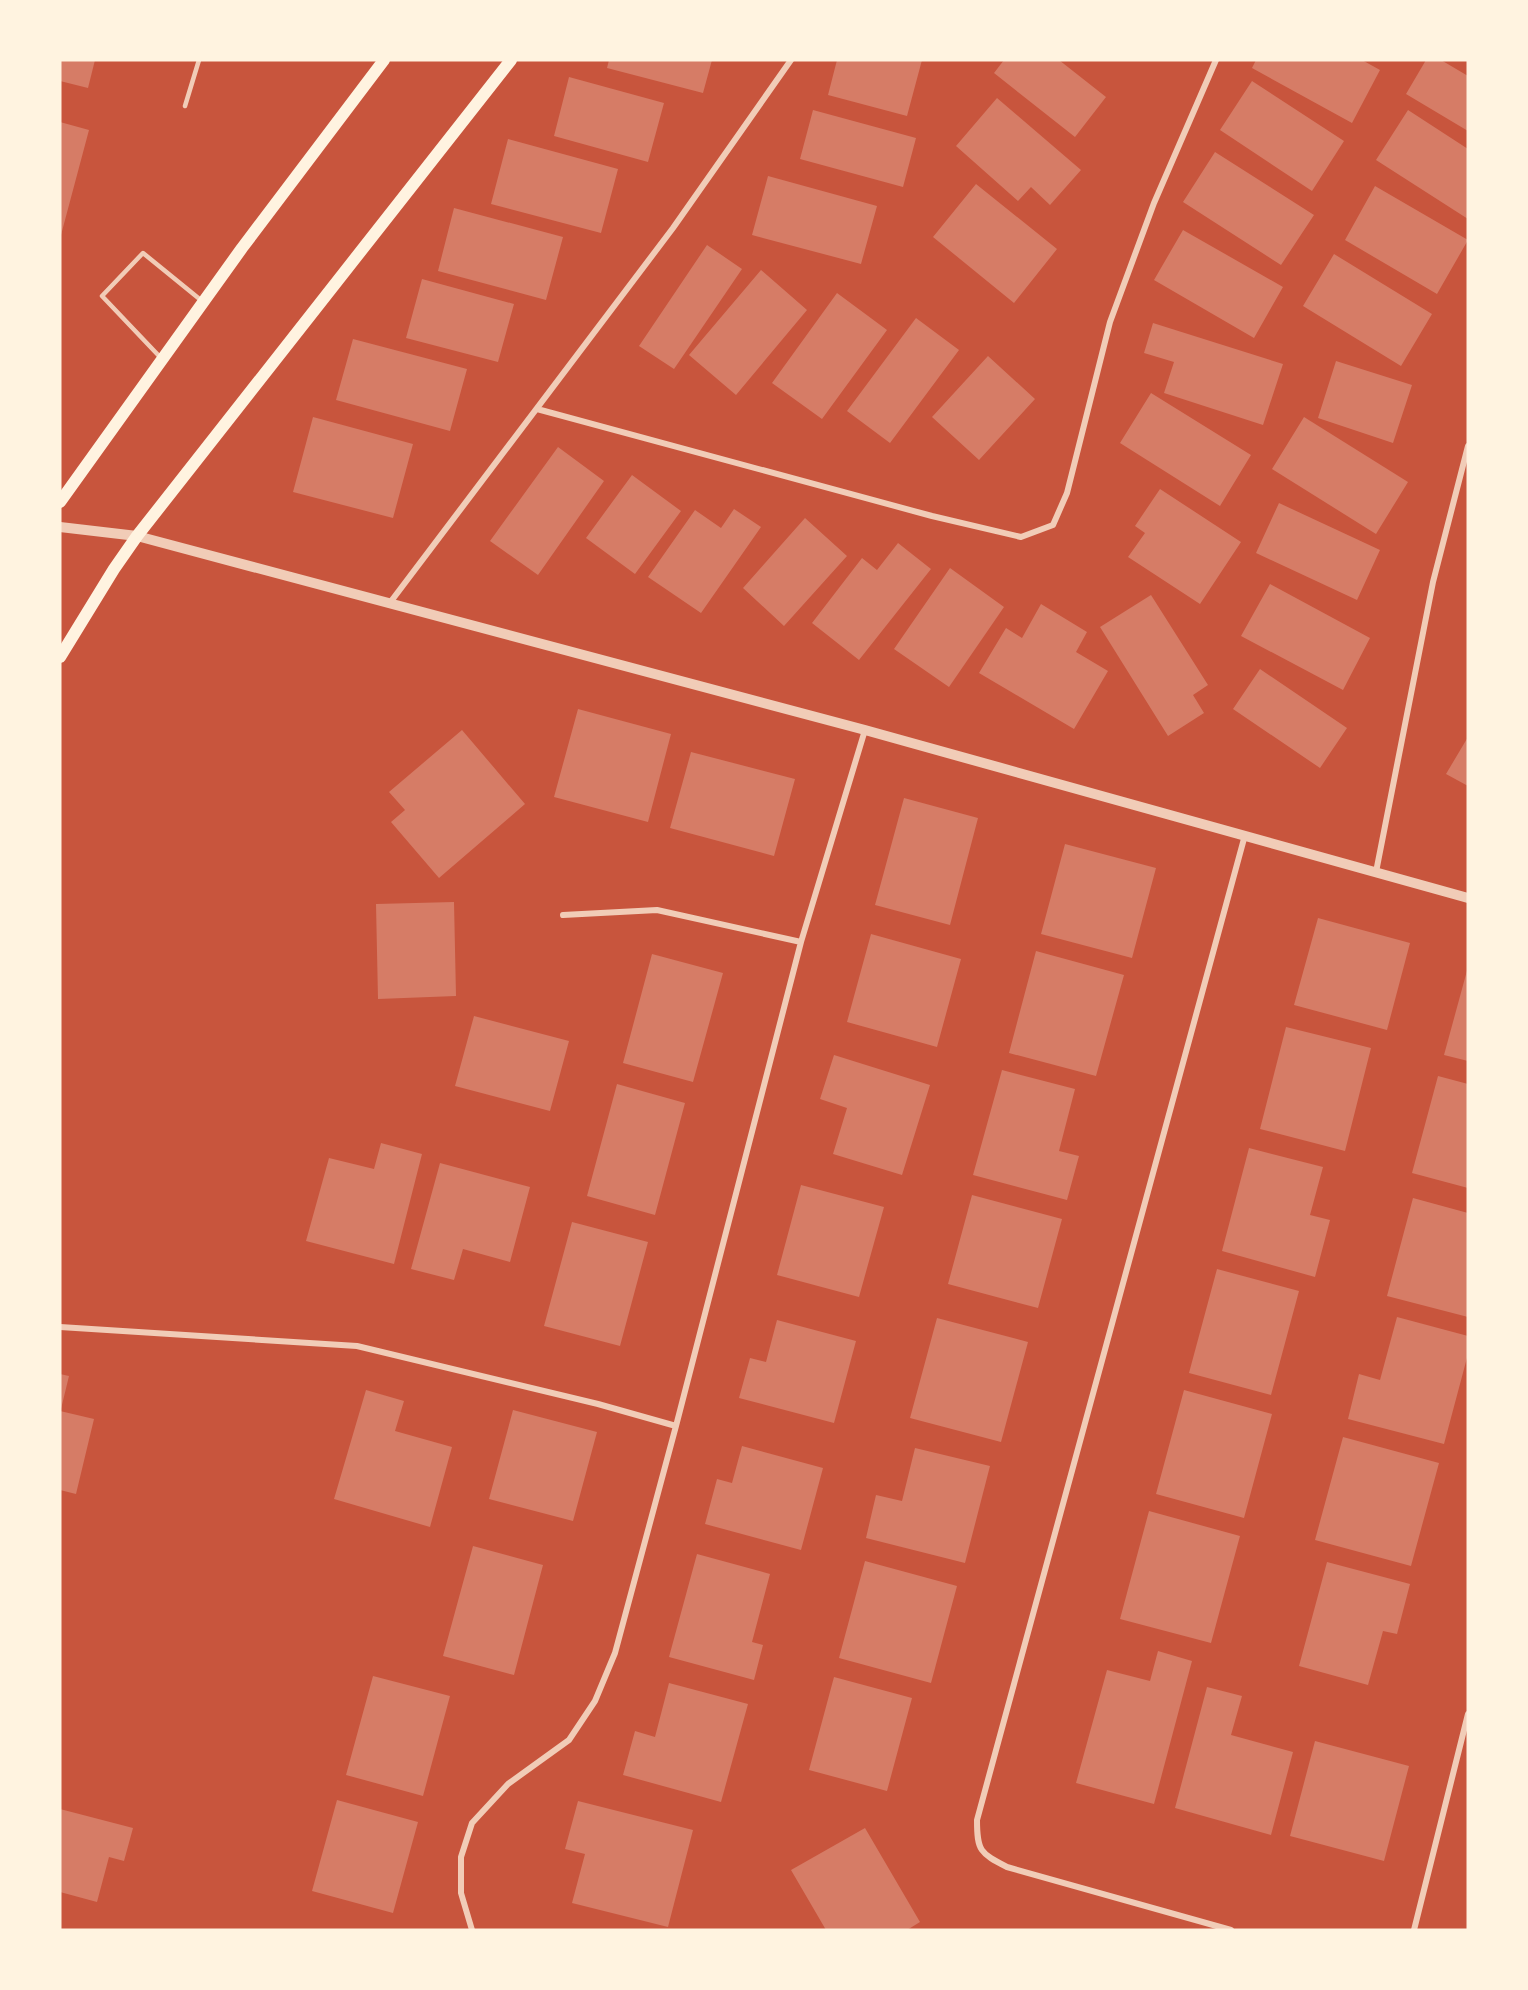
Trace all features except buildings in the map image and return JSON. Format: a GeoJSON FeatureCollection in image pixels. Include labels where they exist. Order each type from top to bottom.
{"type":"FeatureCollection","features":[{"type":"Feature","properties":{"kind":"main road"},"geometry":{"type":"LineString","coordinates":[[60,502],[203,302],[384,60]]}},
{"type":"Feature","properties":{"kind":"main road"},"geometry":{"type":"LineString","coordinates":[[60,657],[137,536],[511,60]]}},
{"type":"Feature","properties":{"kind":"street"},"geometry":{"type":"LineString","coordinates":[[389,604],[673,228],[791,60]]}},
{"type":"Feature","properties":{"kind":"street"},"geometry":{"type":"LineString","coordinates":[[537,409],[932,516],[1021,537],[1053,525],[1067,493],[1110,322],[1154,203],[1216,60]]}},
{"type":"Feature","properties":{"kind":"street"},"geometry":{"type":"LineString","coordinates":[[1376,872],[1433,582],[1468,446]]}},
{"type":"Feature","properties":{"kind":"street"},"geometry":{"type":"LineString","coordinates":[[60,527],[137,536],[865,730],[1468,898]]}},
{"type":"Feature","properties":{"kind":"street"},"geometry":{"type":"LineString","coordinates":[[472,1930],[461,1893],[461,1857],[472,1822],[508,1784],[569,1740],[595,1701],[615,1653],[801,942],[865,730]]}},
{"type":"Feature","properties":{"kind":"street"},"geometry":{"type":"LineString","coordinates":[[1231,1930],[1007,1868],[989,1857],[977,1843],[977,1820],[1245,835]]}},
{"type":"Feature","properties":{"kind":"street"},"geometry":{"type":"LineString","coordinates":[[563,915],[657,910],[801,942]]}},
{"type":"Feature","properties":{"kind":"street"},"geometry":{"type":"LineString","coordinates":[[60,1327],[357,1346],[598,1404],[676,1426]]}},
{"type":"Feature","properties":{"kind":"street"},"geometry":{"type":"LineString","coordinates":[[1414,1930],[1468,1714]]}},
{"type":"Feature","properties":{"kind":"lane"},"geometry":{"type":"LineString","coordinates":[[185,106],[199,60]]}},
{"type":"Feature","properties":{"kind":"lane"},"geometry":{"type":"LineString","coordinates":[[162,359],[102,296],[143,253],[203,302]]}}]}
